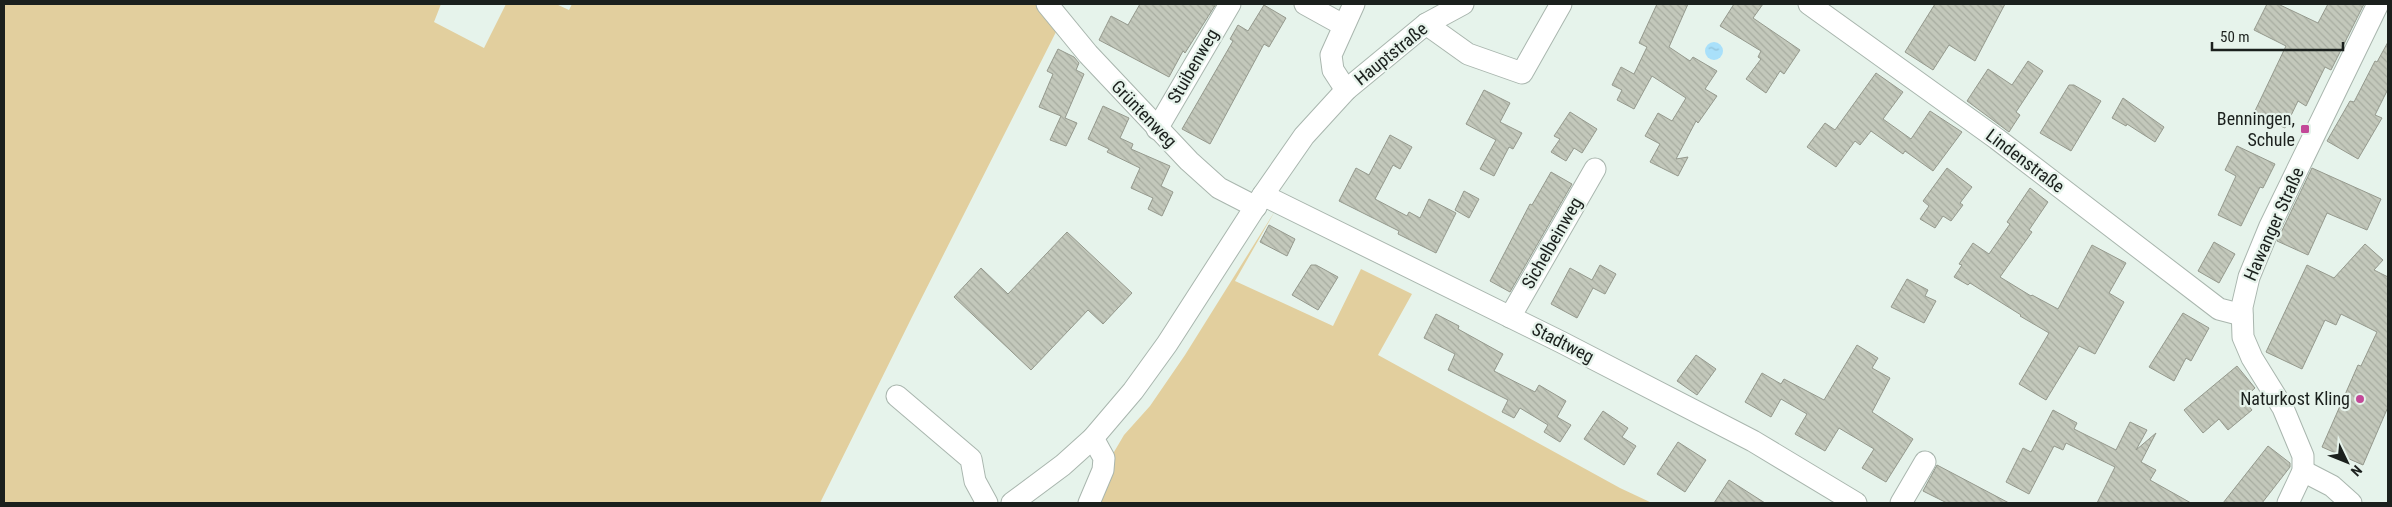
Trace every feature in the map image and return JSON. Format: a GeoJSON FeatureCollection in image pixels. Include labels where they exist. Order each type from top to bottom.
{"type":"FeatureCollection","features":[{"type":"Feature","properties":{"kind":"street","name":"Grüntenweg"},"geometry":{"type":"LineString","coordinates":[[1047,4],[1088,54],[1157,129],[1219,188],[1259,201]]}},
{"type":"Feature","properties":{"kind":"street","name":"Stuibenweg"},"geometry":{"type":"LineString","coordinates":[[1157,129],[1230,4]]}},
{"type":"Feature","properties":{"kind":"street"},"geometry":{"type":"LineString","coordinates":[[1305,4],[1343,25]]}},
{"type":"Feature","properties":{"kind":"street"},"geometry":{"type":"LineString","coordinates":[[1346,90],[1333,70],[1331,55],[1354,4]]}},
{"type":"Feature","properties":{"kind":"street","name":"Hauptstraße"},"geometry":{"type":"LineString","coordinates":[[1012,503],[1063,465],[1092,438],[1133,391],[1167,344],[1259,201],[1304,136],[1346,90],[1426,24],[1462,4]]}},
{"type":"Feature","properties":{"kind":"street"},"geometry":{"type":"LineString","coordinates":[[1426,24],[1468,54],[1522,73],[1561,4]]}},
{"type":"Feature","properties":{"kind":"street","name":"Lindenstraße"},"geometry":{"type":"LineString","coordinates":[[1809,4],[1997,138],[2219,309],[2242,315]]}},
{"type":"Feature","properties":{"kind":"street","name":"Hawanger Straße"},"geometry":{"type":"LineString","coordinates":[[2303,471],[2303,456],[2283,408],[2252,358],[2243,337],[2242,315],[2249,277],[2270,226],[2378,4]]}},
{"type":"Feature","properties":{"kind":"street","name":"Sichelbeinweg"},"geometry":{"type":"LineString","coordinates":[[1510,317],[1595,169]]}},
{"type":"Feature","properties":{"kind":"street","name":"Stadtweg"},"geometry":{"type":"LineString","coordinates":[[1259,201],[1510,317],[1752,441],[1856,503]]}},
{"type":"Feature","properties":{"kind":"street"},"geometry":{"type":"LineString","coordinates":[[897,396],[971,459],[975,481],[987,503]]}},
{"type":"Feature","properties":{"kind":"street"},"geometry":{"type":"LineString","coordinates":[[1090,503],[1103,470],[1104,458],[1092,438]]}},
{"type":"Feature","properties":{"kind":"street"},"geometry":{"type":"LineString","coordinates":[[1901,503],[1925,462]]}},
{"type":"Feature","properties":{"kind":"street"},"geometry":{"type":"LineString","coordinates":[[2288,503],[2303,471],[2332,486],[2351,503]]}},
{"type":"Feature","properties":{"kind":"shaded area"},"geometry":{"type":"Polygon","coordinates":[[[4,4],[441,4],[434,22],[484,48],[506,4],[556,4],[569,10],[572,4],[1038,4],[1058,28],[820,503],[4,503],[4,4]]]}},
{"type":"Feature","properties":{"kind":"shaded area"},"geometry":{"type":"Polygon","coordinates":[[[1275,211],[1235,281],[1333,326],[1361,269],[1412,294],[1378,355],[1620,488],[1652,503],[1096,503],[1110,472],[1114,452],[1124,435],[1150,406],[1185,355],[1275,211]]]}},
{"type":"Feature","properties":{"kind":"water"},"geometry":{"type":"Polygon","coordinates":[[[1710,42],[1718,42],[1723,47],[1721,58],[1710,60],[1705,55],[1705,47],[1710,42]]]}},
{"type":"Feature","properties":{"kind":"building"},"geometry":{"type":"Polygon","coordinates":[[[1140,4],[1216,4],[1185,53],[1183,51],[1169,77],[1099,40],[1111,16],[1128,25],[1140,4]]]}},
{"type":"Feature","properties":{"kind":"building"},"geometry":{"type":"Polygon","coordinates":[[[1657,4],[1688,4],[1669,47],[1690,61],[1693,57],[1717,71],[1705,89],[1717,96],[1698,123],[1696,121],[1676,159],[1688,157],[1678,176],[1650,162],[1660,144],[1645,136],[1658,113],[1672,121],[1686,98],[1652,76],[1634,109],[1617,100],[1622,90],[1612,85],[1621,67],[1634,74],[1647,47],[1639,43],[1657,4]]]}},
{"type":"Feature","properties":{"kind":"building"},"geometry":{"type":"Polygon","coordinates":[[[1734,4],[1763,4],[1753,18],[1800,50],[1784,74],[1780,71],[1766,93],[1746,79],[1761,59],[1758,57],[1761,51],[1720,26],[1734,4]]]}},
{"type":"Feature","properties":{"kind":"building"},"geometry":{"type":"Polygon","coordinates":[[[1935,4],[2005,4],[1975,61],[1949,45],[1933,70],[1905,52],[1935,4]]]}},
{"type":"Feature","properties":{"kind":"building"},"geometry":{"type":"Polygon","coordinates":[[[2267,4],[2278,4],[2318,23],[2328,4],[2364,4],[2331,70],[2325,67],[2306,106],[2298,101],[2285,128],[2254,113],[2286,46],[2254,30],[2267,4]]]}},
{"type":"Feature","properties":{"kind":"building"},"geometry":{"type":"Polygon","coordinates":[[[1264,5],[1286,18],[1269,47],[1264,44],[1210,144],[1182,129],[1233,41],[1230,39],[1238,25],[1248,31],[1264,5]]]}},
{"type":"Feature","properties":{"kind":"building"},"geometry":{"type":"Polygon","coordinates":[[[2388,42],[2388,89],[2375,115],[2382,118],[2358,159],[2327,141],[2350,101],[2354,102],[2375,61],[2377,62],[2388,42]]]}},
{"type":"Feature","properties":{"kind":"building"},"geometry":{"type":"Polygon","coordinates":[[[1058,49],[1074,57],[1079,63],[1076,70],[1084,74],[1065,118],[1077,123],[1066,146],[1050,140],[1061,116],[1039,107],[1053,74],[1047,71],[1058,49]]]}},
{"type":"Feature","properties":{"kind":"building"},"geometry":{"type":"Polygon","coordinates":[[[2028,61],[2043,71],[2016,112],[2020,115],[2009,132],[1967,101],[1988,69],[2012,85],[2028,61]]]}},
{"type":"Feature","properties":{"kind":"building"},"geometry":{"type":"Polygon","coordinates":[[[1876,73],[1903,92],[1883,119],[1911,139],[1930,111],[1962,132],[1933,171],[1905,151],[1903,154],[1871,131],[1860,145],[1855,141],[1836,167],[1807,147],[1825,123],[1835,130],[1876,73]]]}},
{"type":"Feature","properties":{"kind":"building"},"geometry":{"type":"Polygon","coordinates":[[[2069,85],[2074,85],[2101,101],[2071,151],[2040,133],[2069,85]]]}},
{"type":"Feature","properties":{"kind":"building"},"geometry":{"type":"Polygon","coordinates":[[[1484,90],[1510,103],[1500,122],[1522,133],[1513,149],[1509,147],[1494,176],[1480,169],[1496,140],[1466,124],[1484,90]]]}},
{"type":"Feature","properties":{"kind":"building"},"geometry":{"type":"Polygon","coordinates":[[[2123,98],[2164,127],[2155,142],[2127,124],[2126,126],[2112,118],[2123,98]]]}},
{"type":"Feature","properties":{"kind":"building"},"geometry":{"type":"Polygon","coordinates":[[[1103,106],[1129,118],[1120,138],[1133,144],[1131,149],[1170,166],[1161,186],[1173,192],[1162,216],[1148,209],[1153,198],[1131,188],[1140,168],[1107,152],[1109,149],[1088,139],[1103,106]]]}},
{"type":"Feature","properties":{"kind":"building"},"geometry":{"type":"Polygon","coordinates":[[[1570,112],[1597,129],[1582,153],[1574,148],[1566,161],[1551,152],[1560,139],[1554,136],[1570,112]]]}},
{"type":"Feature","properties":{"kind":"building"},"geometry":{"type":"Polygon","coordinates":[[[1390,135],[1412,147],[1400,169],[1393,165],[1375,199],[1407,216],[1409,212],[1420,218],[1429,199],[1456,213],[1436,253],[1398,234],[1399,231],[1339,201],[1356,168],[1369,175],[1390,135]]]}},
{"type":"Feature","properties":{"kind":"building"},"geometry":{"type":"Polygon","coordinates":[[[2237,146],[2275,164],[2263,188],[2260,187],[2241,226],[2218,215],[2236,176],[2225,170],[2237,146]]]}},
{"type":"Feature","properties":{"kind":"building"},"geometry":{"type":"Polygon","coordinates":[[[1947,168],[1972,187],[1960,203],[1963,205],[1951,221],[1943,216],[1935,228],[1920,219],[1929,206],[1923,201],[1947,168]]]}},
{"type":"Feature","properties":{"kind":"building"},"geometry":{"type":"Polygon","coordinates":[[[2312,168],[2381,199],[2367,230],[2327,213],[2308,255],[2277,241],[2312,168]]]}},
{"type":"Feature","properties":{"kind":"building"},"geometry":{"type":"Polygon","coordinates":[[[1551,172],[1572,184],[1510,292],[1490,281],[1530,204],[1532,205],[1551,172]]]}},
{"type":"Feature","properties":{"kind":"building"},"geometry":{"type":"Polygon","coordinates":[[[2030,188],[2048,202],[2029,230],[2032,232],[2000,277],[2031,296],[2058,309],[2092,245],[2126,263],[2109,293],[2124,302],[2095,354],[2079,346],[2046,400],[2019,384],[2049,333],[1970,283],[1968,285],[1954,277],[1962,265],[1959,264],[1973,243],[1989,254],[2010,224],[2007,222],[2030,188]]]}},
{"type":"Feature","properties":{"kind":"building"},"geometry":{"type":"Polygon","coordinates":[[[1464,191],[1479,199],[1469,218],[1455,210],[1464,191]]]}},
{"type":"Feature","properties":{"kind":"building"},"geometry":{"type":"Polygon","coordinates":[[[1269,225],[1295,239],[1287,256],[1260,242],[1269,225]]]}},
{"type":"Feature","properties":{"kind":"building"},"geometry":{"type":"Polygon","coordinates":[[[1067,232],[1132,293],[1103,324],[1088,310],[1031,370],[954,297],[981,268],[1008,294],[1067,232]]]}},
{"type":"Feature","properties":{"kind":"building"},"geometry":{"type":"Polygon","coordinates":[[[2214,242],[2235,254],[2219,283],[2198,271],[2214,242]]]}},
{"type":"Feature","properties":{"kind":"building"},"geometry":{"type":"Polygon","coordinates":[[[2365,244],[2383,260],[2374,270],[2388,277],[2388,407],[2363,465],[2322,447],[2358,365],[2361,366],[2377,332],[2341,314],[2336,325],[2325,320],[2302,369],[2266,352],[2307,265],[2334,278],[2365,244]]]}},
{"type":"Feature","properties":{"kind":"building"},"geometry":{"type":"Polygon","coordinates":[[[1311,265],[1316,265],[1338,277],[1318,310],[1292,295],[1311,265]]]}},
{"type":"Feature","properties":{"kind":"building"},"geometry":{"type":"Polygon","coordinates":[[[1600,265],[1616,274],[1605,294],[1593,288],[1577,318],[1551,304],[1570,268],[1592,280],[1600,265]]]}},
{"type":"Feature","properties":{"kind":"building"},"geometry":{"type":"Polygon","coordinates":[[[1907,279],[1928,290],[1925,296],[1936,301],[1924,323],[1891,307],[1907,279]]]}},
{"type":"Feature","properties":{"kind":"building"},"geometry":{"type":"Polygon","coordinates":[[[2183,313],[2209,328],[2191,361],[2186,358],[2174,381],[2149,367],[2183,313]]]}},
{"type":"Feature","properties":{"kind":"building"},"geometry":{"type":"Polygon","coordinates":[[[1436,314],[1459,326],[1458,329],[1503,354],[1494,371],[1535,392],[1539,385],[1566,401],[1557,417],[1571,425],[1560,442],[1544,432],[1548,425],[1520,408],[1514,418],[1502,412],[1508,400],[1448,370],[1455,354],[1424,338],[1436,314]]]}},
{"type":"Feature","properties":{"kind":"building"},"geometry":{"type":"Polygon","coordinates":[[[1857,345],[1878,358],[1872,368],[1890,378],[1872,412],[1913,439],[1886,482],[1862,468],[1874,449],[1839,428],[1825,451],[1795,434],[1807,414],[1781,399],[1771,417],[1745,402],[1762,373],[1781,384],[1784,379],[1824,400],[1857,345]]]}},
{"type":"Feature","properties":{"kind":"building"},"geometry":{"type":"Polygon","coordinates":[[[1696,355],[1716,369],[1697,395],[1677,381],[1696,355]]]}},
{"type":"Feature","properties":{"kind":"building"},"geometry":{"type":"Polygon","coordinates":[[[2237,366],[2255,388],[2243,399],[2252,410],[2228,430],[2219,419],[2203,433],[2184,410],[2237,366]]]}},
{"type":"Feature","properties":{"kind":"building"},"geometry":{"type":"Polygon","coordinates":[[[2053,410],[2077,423],[2074,429],[2116,450],[2130,422],[2147,430],[2136,450],[2156,433],[2141,462],[2156,470],[2150,480],[2191,503],[2097,503],[2115,467],[2066,443],[2063,450],[2054,446],[2029,494],[2006,482],[2023,448],[2031,452],[2053,410]]]}},
{"type":"Feature","properties":{"kind":"building"},"geometry":{"type":"Polygon","coordinates":[[[1603,411],[1628,428],[1622,437],[1636,446],[1624,465],[1584,439],[1603,411]]]}},
{"type":"Feature","properties":{"kind":"building"},"geometry":{"type":"Polygon","coordinates":[[[1678,442],[1706,460],[1685,492],[1657,474],[1678,442]]]}},
{"type":"Feature","properties":{"kind":"building"},"geometry":{"type":"Polygon","coordinates":[[[2268,446],[2290,463],[2290,467],[2262,503],[2223,503],[2268,446]]]}},
{"type":"Feature","properties":{"kind":"building"},"geometry":{"type":"Polygon","coordinates":[[[1937,465],[2009,503],[1947,503],[1923,491],[1937,465]]]}},
{"type":"Feature","properties":{"kind":"building"},"geometry":{"type":"Polygon","coordinates":[[[1729,480],[1765,503],[1714,503],[1729,480]]]}},
{"type":"Feature","properties":{"kind":"place","name":"Benningen, Schule"},"geometry":{"type":"Point","coordinates":[2305,129]}},
{"type":"Feature","properties":{"kind":"place","name":"Naturkost Kling"},"geometry":{"type":"Point","coordinates":[2360,399]}}]}
